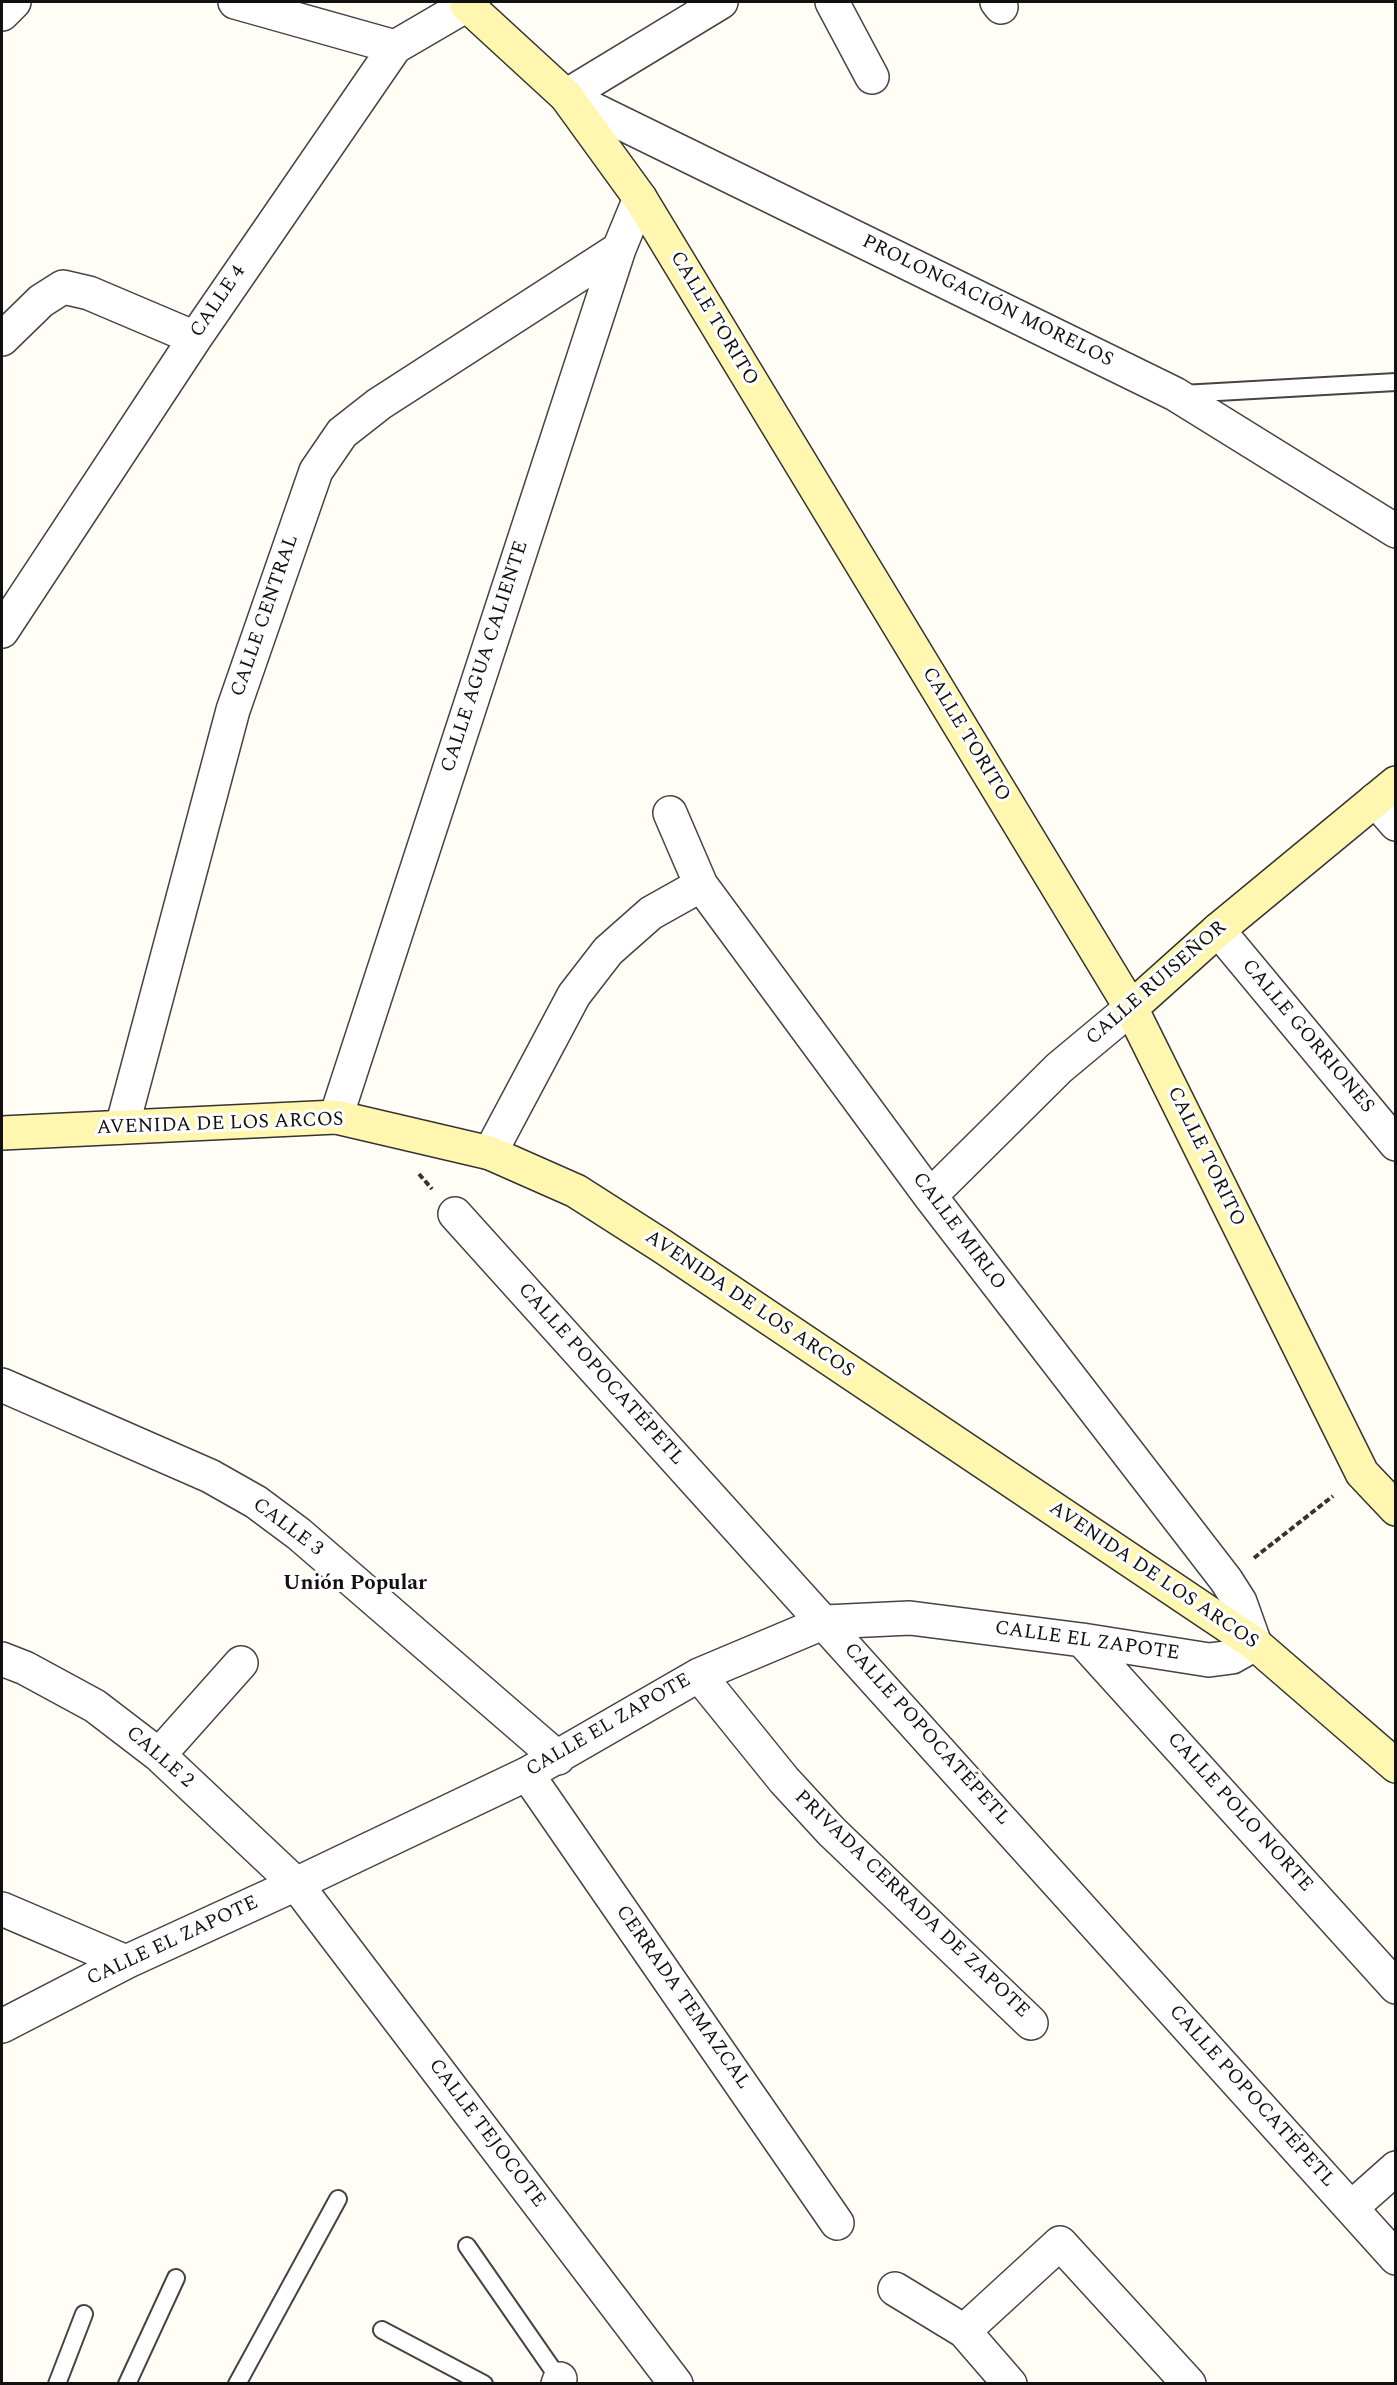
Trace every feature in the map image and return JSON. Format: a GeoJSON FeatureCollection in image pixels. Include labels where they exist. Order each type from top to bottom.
{"type":"FeatureCollection","features":[{"type":"Feature","properties":{"kind":"street"},"geometry":{"type":"LineString","coordinates":[[2,14],[14,2]]}},
{"type":"Feature","properties":{"kind":"street"},"geometry":{"type":"LineString","coordinates":[[235,2],[395,47]]}},
{"type":"Feature","properties":{"kind":"street"},"geometry":{"type":"LineString","coordinates":[[566,96],[721,2]]}},
{"type":"Feature","properties":{"kind":"street"},"geometry":{"type":"LineString","coordinates":[[832,2],[872,77]]}},
{"type":"Feature","properties":{"kind":"street","name":"CALLE 4"},"geometry":{"type":"LineString","coordinates":[[2,631],[195,338],[395,47],[467,3]]}},
{"type":"Feature","properties":{"kind":"street","name":"CALLE TORITO"},"geometry":{"type":"LineString","coordinates":[[467,3],[566,96],[640,198],[1131,1008],[1362,1473],[1395,1509]]}},
{"type":"Feature","properties":{"kind":"street","name":"PROLONGACIÓN MORELOS"},"geometry":{"type":"LineString","coordinates":[[566,96],[1175,394],[1395,531]]}},
{"type":"Feature","properties":{"kind":"street","name":"CALLE AGUA CALIENTE"},"geometry":{"type":"LineString","coordinates":[[336,1117],[620,249],[640,198]]}},
{"type":"Feature","properties":{"kind":"street","name":"CALLE CENTRAL"},"geometry":{"type":"LineString","coordinates":[[122,1127],[233,711],[316,471],[342,433],[380,404],[620,249]]}},
{"type":"Feature","properties":{"kind":"street"},"geometry":{"type":"LineString","coordinates":[[2,339],[41,301],[63,287],[89,293],[195,338]]}},
{"type":"Feature","properties":{"kind":"street","name":"CALLE RUISEÑOR"},"geometry":{"type":"LineString","coordinates":[[930,1196],[1059,1068],[1131,1008],[1218,930],[1388,802]]}},
{"type":"Feature","properties":{"kind":"street","name":"CALLE MIRLO"},"geometry":{"type":"LineString","coordinates":[[670,813],[701,885],[930,1196],[1226,1580],[1240,1602],[1255,1644]]}},
{"type":"Feature","properties":{"kind":"street"},"geometry":{"type":"LineString","coordinates":[[490,1153],[574,996],[608,951],[651,913],[701,885]]}},
{"type":"Feature","properties":{"kind":"street","name":"CALLE GORRIONES"},"geometry":{"type":"LineString","coordinates":[[1218,930],[1395,1144]]}},
{"type":"Feature","properties":{"kind":"street","name":"AVENIDA DE LOS ARCOS"},"geometry":{"type":"LineString","coordinates":[[2,1133],[336,1117],[490,1153],[576,1191],[1255,1644],[1395,1766]]}},
{"type":"Feature","properties":{"kind":"street","name":"CALLE POPOCATÉPETL"},"geometry":{"type":"LineString","coordinates":[[455,1214],[825,1622],[1395,2258]]}},
{"type":"Feature","properties":{"kind":"street","name":"CALLE 3"},"geometry":{"type":"LineString","coordinates":[[2,1385],[210,1476],[256,1502],[299,1534],[558,1758]]}},
{"type":"Feature","properties":{"kind":"street","name":"CALLE EL ZAPOTE"},"geometry":{"type":"LineString","coordinates":[[2,2025],[126,1962],[527,1774],[699,1675],[825,1622],[910,1618],[1082,1640],[1209,1660],[1232,1657],[1255,1644]]}},
{"type":"Feature","properties":{"kind":"street","name":"CALLE POLO NORTE"},"geometry":{"type":"LineString","coordinates":[[1082,1640],[1395,1987]]}},
{"type":"Feature","properties":{"kind":"street","name":"CALLE 2"},"geometry":{"type":"LineString","coordinates":[[2,1659],[25,1668],[95,1706],[159,1755],[296,1884]]}},
{"type":"Feature","properties":{"kind":"street"},"geometry":{"type":"LineString","coordinates":[[159,1755],[241,1663]]}},
{"type":"Feature","properties":{"kind":"street","name":"PRIVADA CERRADA DE ZAPOTE"},"geometry":{"type":"LineString","coordinates":[[699,1675],[784,1780],[831,1831],[1031,2023]]}},
{"type":"Feature","properties":{"kind":"street","name":"CERRADA TEMAZCAL"},"geometry":{"type":"LineString","coordinates":[[527,1774],[837,2223]]}},
{"type":"Feature","properties":{"kind":"street","name":"CALLE TEJOCOTE"},"geometry":{"type":"LineString","coordinates":[[296,1884],[676,2384]]}},
{"type":"Feature","properties":{"kind":"street"},"geometry":{"type":"LineString","coordinates":[[2,1909],[126,1962]]}},
{"type":"Feature","properties":{"kind":"street"},"geometry":{"type":"LineString","coordinates":[[1351,2208],[1395,2168]]}},
{"type":"Feature","properties":{"kind":"street"},"geometry":{"type":"LineString","coordinates":[[964,2331],[1060,2243],[1173,2378]]}},
{"type":"Feature","properties":{"kind":"street"},"geometry":{"type":"LineString","coordinates":[[896,2289],[964,2331],[1010,2384]]}},
{"type":"Feature","properties":{"kind":"lane"},"geometry":{"type":"LineString","coordinates":[[1175,394],[1395,382]]}},
{"type":"Feature","properties":{"kind":"lane"},"geometry":{"type":"LineString","coordinates":[[237,2384],[338,2199]]}},
{"type":"Feature","properties":{"kind":"lane"},"geometry":{"type":"LineString","coordinates":[[467,2246],[560,2382]]}},
{"type":"Feature","properties":{"kind":"lane"},"geometry":{"type":"LineString","coordinates":[[127,2384],[176,2278]]}},
{"type":"Feature","properties":{"kind":"lane"},"geometry":{"type":"LineString","coordinates":[[57,2384],[84,2314]]}},
{"type":"Feature","properties":{"kind":"lane"},"geometry":{"type":"LineString","coordinates":[[382,2330],[484,2384]]}},
{"type":"Feature","properties":{"kind":"path"},"geometry":{"type":"LineString","coordinates":[[1226,1580],[1362,1473]]}},
{"type":"Feature","properties":{"kind":"district","name":"Unión Popular"},"geometry":{"type":"Point","coordinates":[355,1585]}}]}
